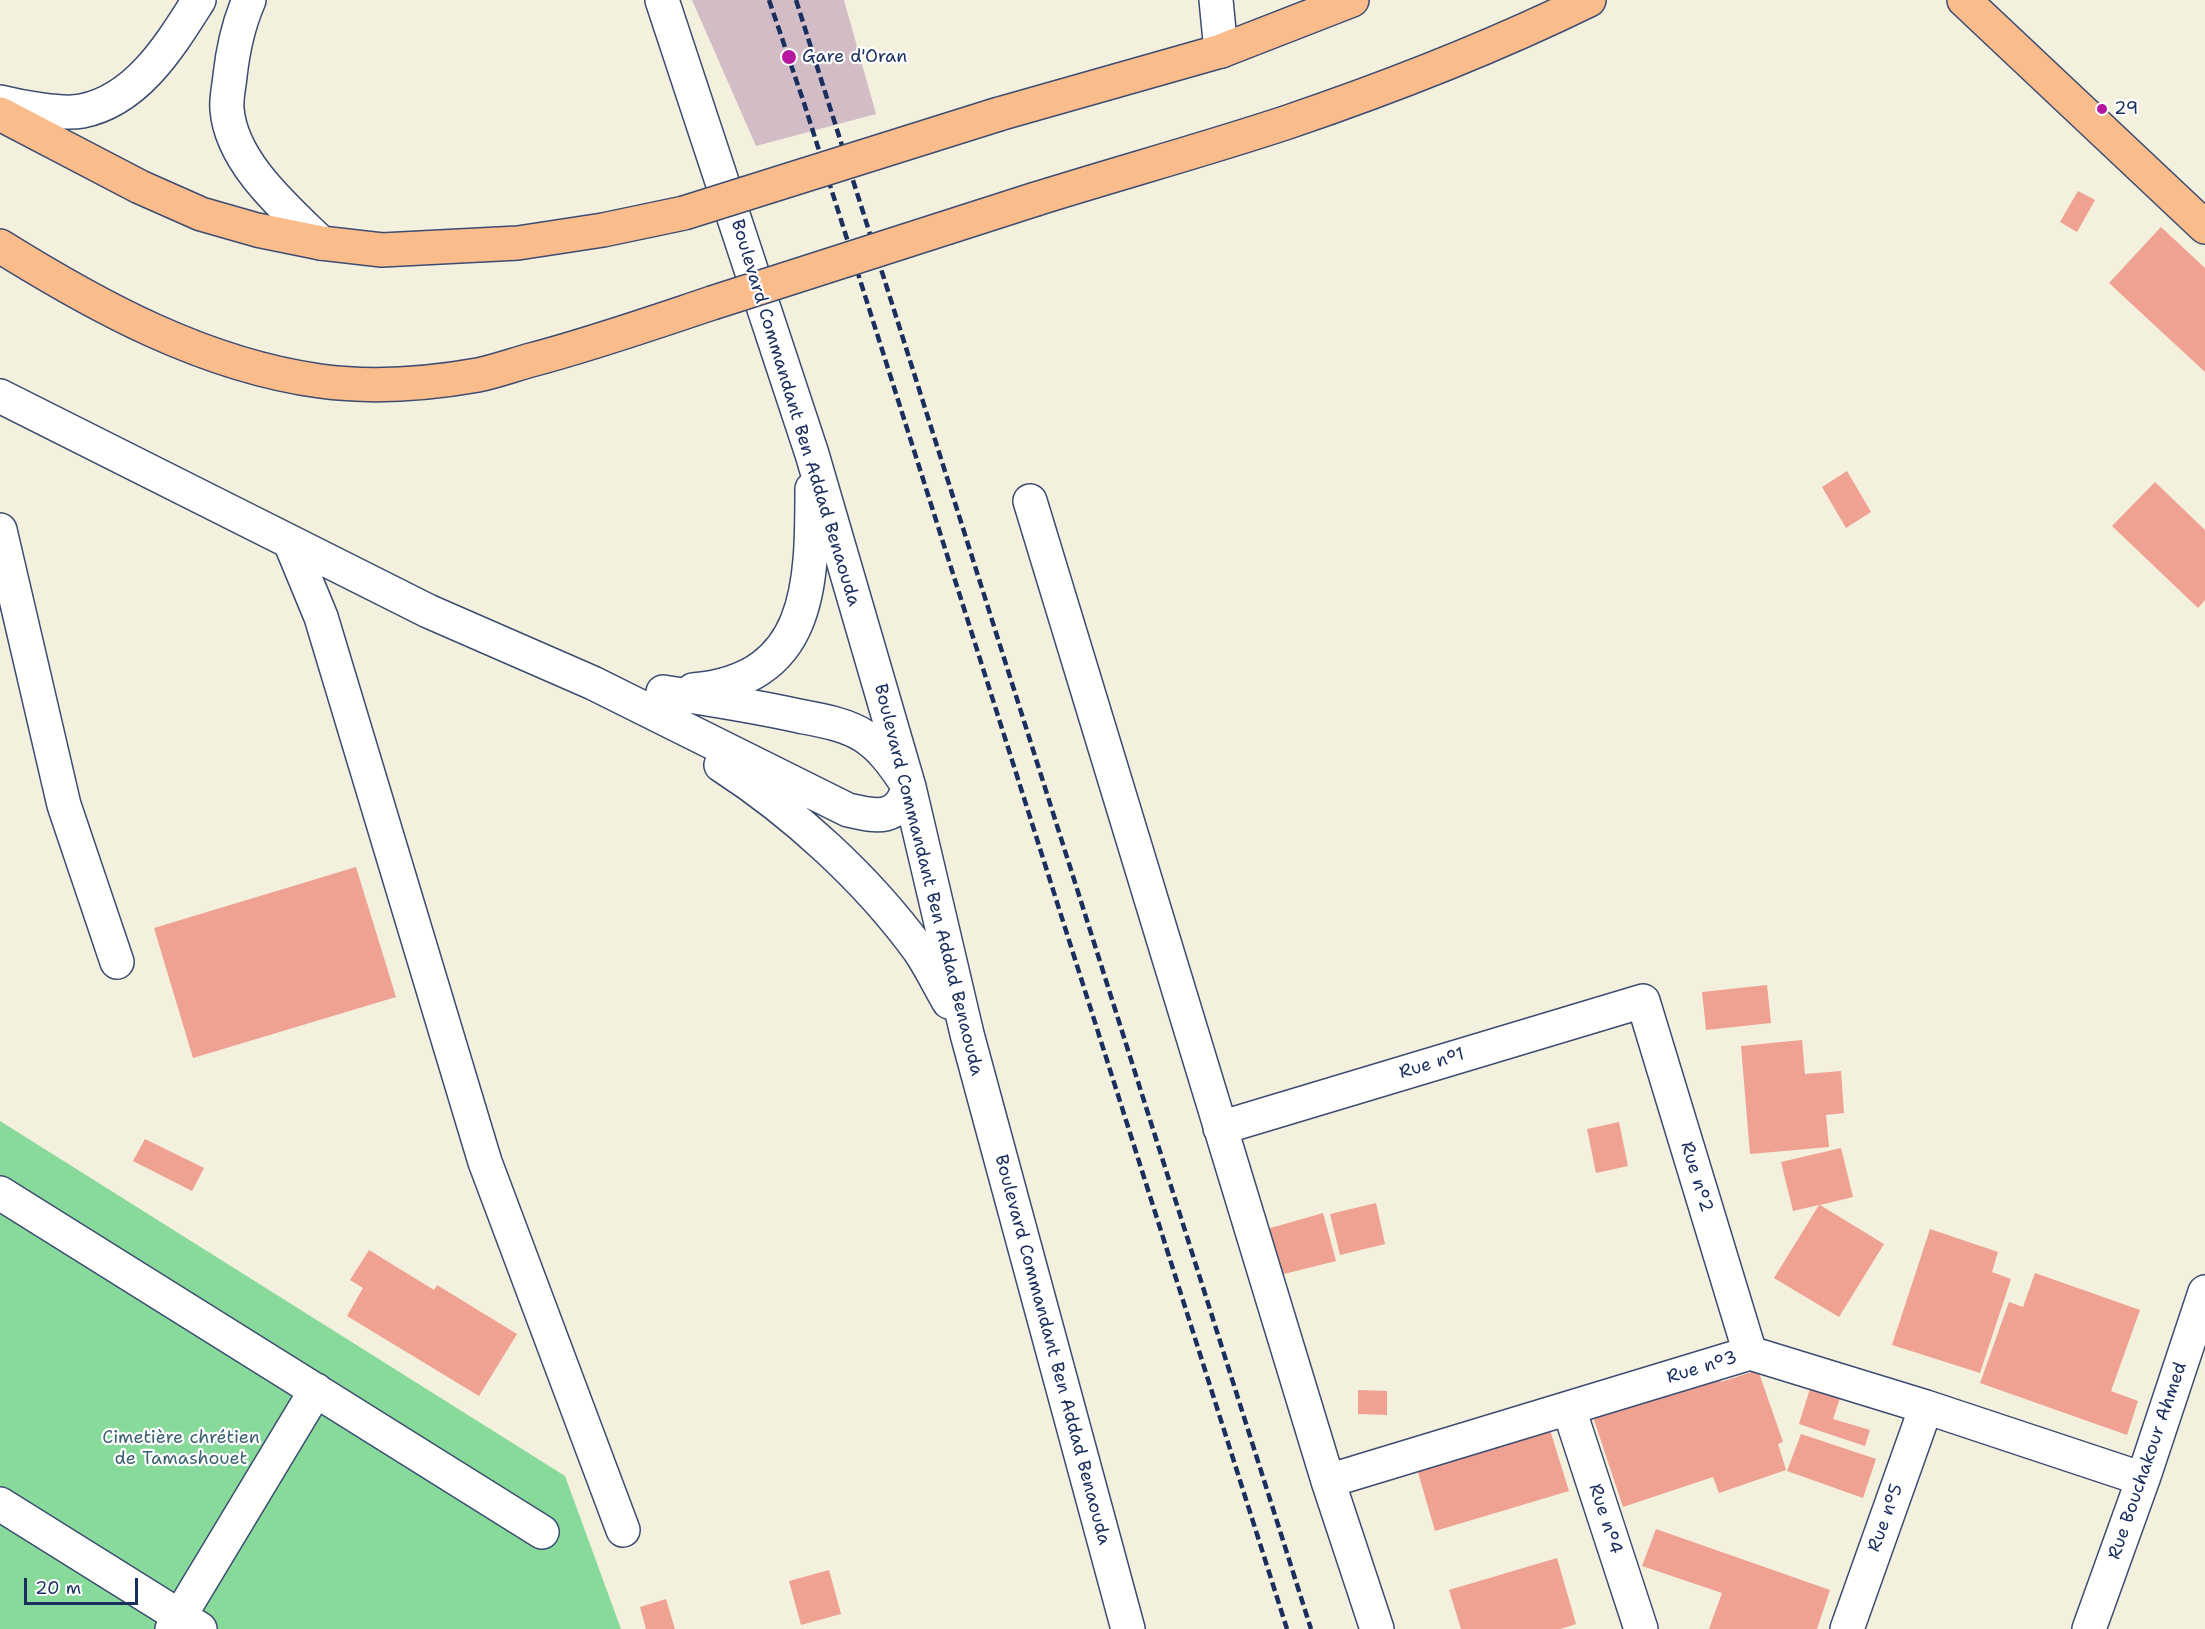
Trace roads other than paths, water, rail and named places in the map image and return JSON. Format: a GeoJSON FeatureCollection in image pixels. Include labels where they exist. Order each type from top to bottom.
{"type":"FeatureCollection","features":[{"type":"Feature","properties":{"kind":"main road"},"geometry":{"type":"LineString","coordinates":[[0,114],[140,187],[201,214],[257,230],[321,243],[382,250],[518,243],[603,230],[684,213],[999,114],[1221,51],[1352,0]]}},
{"type":"Feature","properties":{"kind":"main road"},"geometry":{"type":"LineString","coordinates":[[0,246],[68,288],[164,335],[242,364],[320,381],[399,384],[479,374],[567,351],[1036,198],[1284,123],[1380,89],[1470,53],[1589,0]]}},
{"type":"Feature","properties":{"kind":"main road"},"geometry":{"type":"LineString","coordinates":[[1974,3],[2205,226]]}},
{"type":"Feature","properties":{"kind":"street"},"geometry":{"type":"LineString","coordinates":[[0,102],[48,110],[81,111],[109,101],[142,77],[161,56],[199,0]]}},
{"type":"Feature","properties":{"kind":"street"},"geometry":{"type":"LineString","coordinates":[[249,0],[239,24],[232,54],[227,109],[234,139],[247,163],[275,198],[321,243]]}},
{"type":"Feature","properties":{"kind":"street","name":"Boulevard Commandant Ben Addad Benaouda"},"geometry":{"type":"LineString","coordinates":[[662,0],[812,454],[909,787],[967,1034],[1128,1629]]}},
{"type":"Feature","properties":{"kind":"street"},"geometry":{"type":"LineString","coordinates":[[1216,0],[1221,51]]}},
{"type":"Feature","properties":{"kind":"street"},"geometry":{"type":"LineString","coordinates":[[0,396],[428,611],[593,683],[848,810],[880,815],[892,813],[899,808],[909,787],[881,749],[863,735],[838,725],[731,702],[593,683]]}},
{"type":"Feature","properties":{"kind":"street"},"geometry":{"type":"LineString","coordinates":[[663,692],[707,688],[740,679],[767,664],[788,642],[803,608],[809,570],[812,454]]}},
{"type":"Feature","properties":{"kind":"street"},"geometry":{"type":"LineString","coordinates":[[1030,501],[1328,1481],[1377,1629]]}},
{"type":"Feature","properties":{"kind":"street"},"geometry":{"type":"LineString","coordinates":[[0,531],[64,805],[117,962]]}},
{"type":"Feature","properties":{"kind":"street"},"geometry":{"type":"LineString","coordinates":[[290,542],[321,617],[485,1162],[622,1530]]}},
{"type":"Feature","properties":{"kind":"street"},"geometry":{"type":"LineString","coordinates":[[593,683],[739,776],[794,819],[840,861],[883,905],[920,952],[967,1034]]}},
{"type":"Feature","properties":{"kind":"street","name":"Rue n°1"},"geometry":{"type":"LineString","coordinates":[[1220,1128],[1643,1001]]}},
{"type":"Feature","properties":{"kind":"street","name":"Rue n°2"},"geometry":{"type":"LineString","coordinates":[[1643,1001],[1750,1353]]}},
{"type":"Feature","properties":{"kind":"street"},"geometry":{"type":"LineString","coordinates":[[0,1193],[542,1532]]}},
{"type":"Feature","properties":{"kind":"street","name":"Rue Bouchakour Ahmed"},"geometry":{"type":"LineString","coordinates":[[2089,1629],[2143,1479],[2205,1292]]}},
{"type":"Feature","properties":{"kind":"street","name":"Rue n°3"},"geometry":{"type":"LineString","coordinates":[[1328,1481],[1750,1353],[1926,1407],[2143,1479]]}},
{"type":"Feature","properties":{"kind":"street"},"geometry":{"type":"LineString","coordinates":[[0,1504],[184,1625],[316,1390]]}},
{"type":"Feature","properties":{"kind":"street","name":"Rue n°5"},"geometry":{"type":"LineString","coordinates":[[1847,1629],[1926,1407]]}},
{"type":"Feature","properties":{"kind":"street","name":"Rue n°4"},"geometry":{"type":"LineString","coordinates":[[1569,1409],[1641,1629]]}},
{"type":"Feature","properties":{"kind":"railway"},"geometry":{"type":"LineString","coordinates":[[769,0],[804,103],[1287,1629]]}},
{"type":"Feature","properties":{"kind":"railway"},"geometry":{"type":"LineString","coordinates":[[796,0],[1311,1629]]}},
{"type":"Feature","properties":{"kind":"place","name":"Gare d'Oran"},"geometry":{"type":"Point","coordinates":[789,57]}},
{"type":"Feature","properties":{"kind":"place","name":"29"},"geometry":{"type":"Point","coordinates":[2102,109]}},
{"type":"Feature","properties":{"kind":"park label","name":"Cimetière chrétien de Tamashouet"},"geometry":{"type":"Point","coordinates":[181,1448]}}]}
